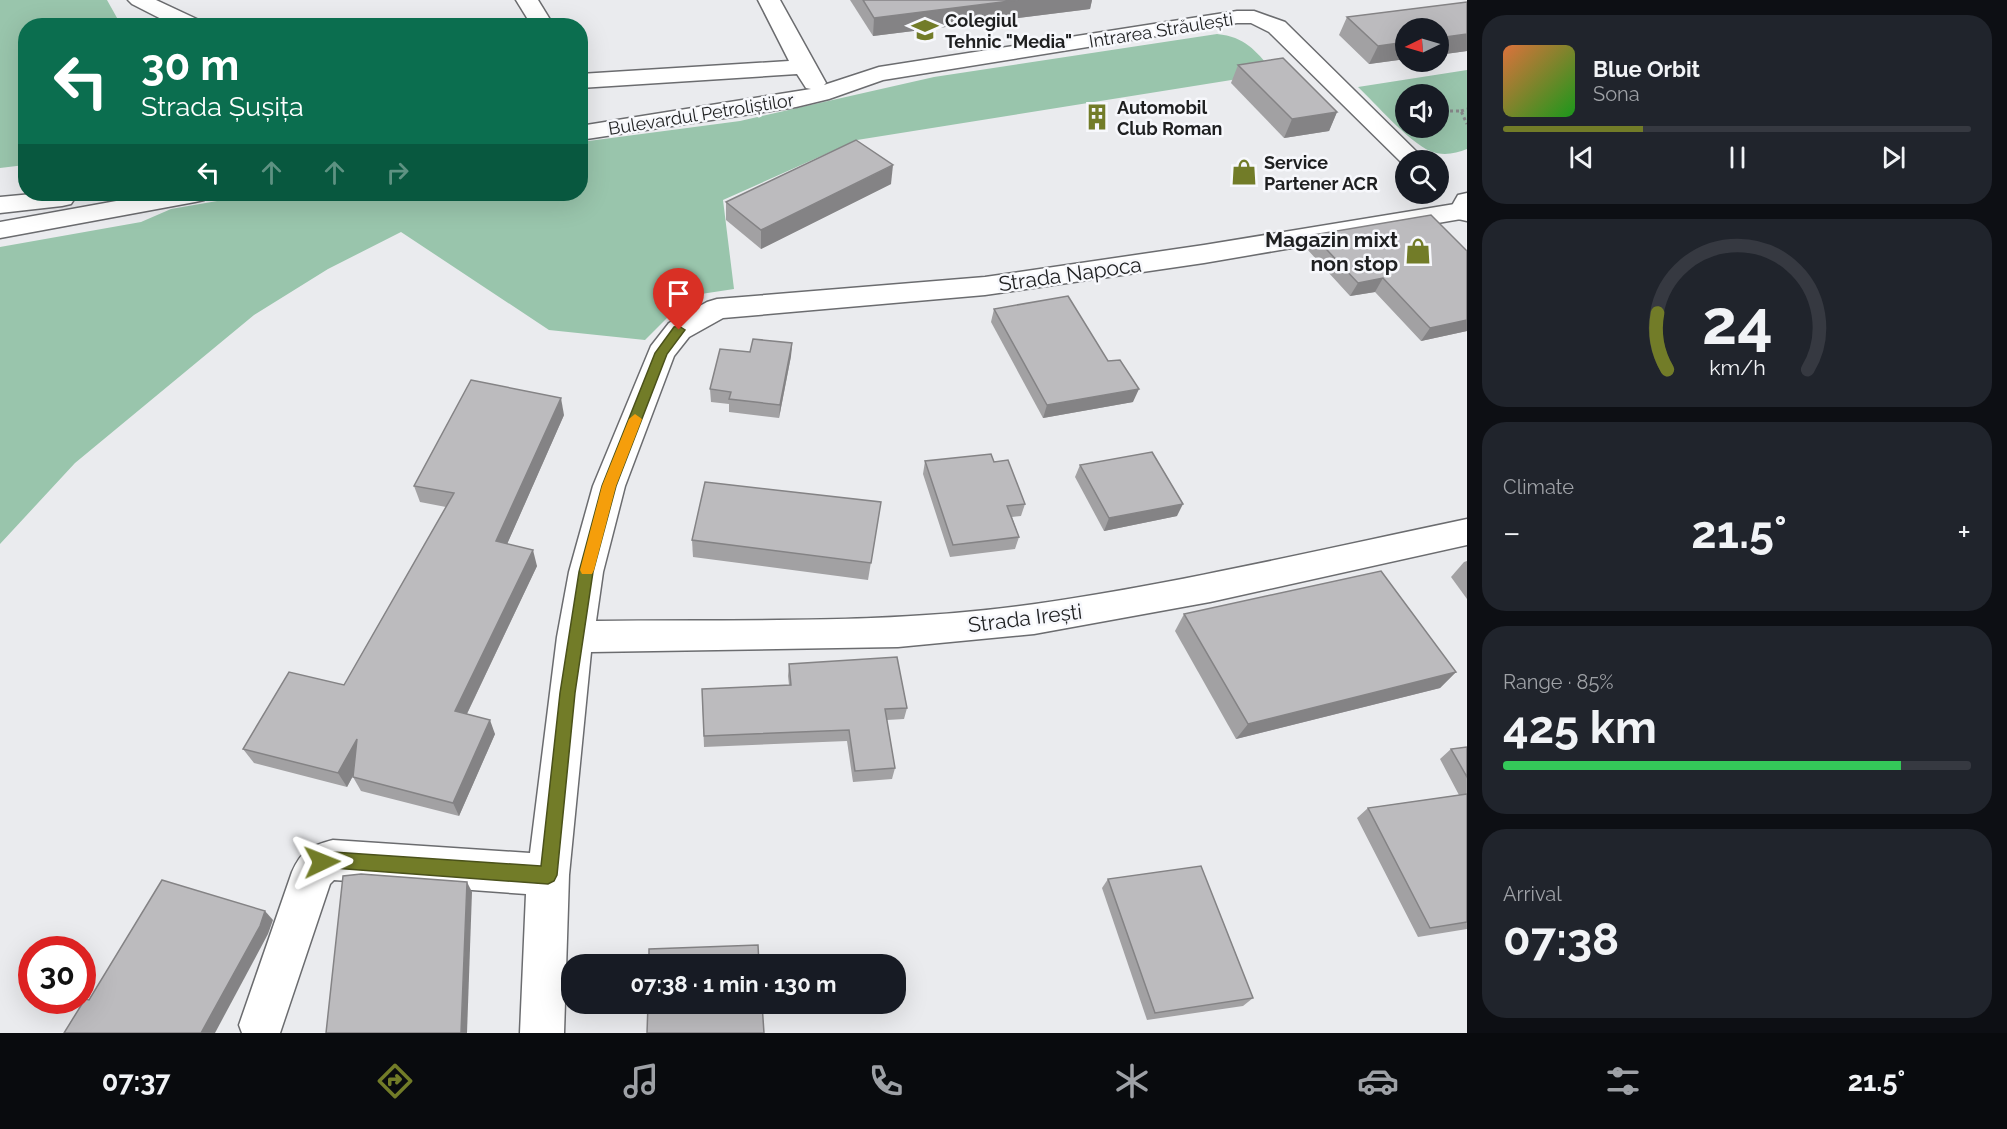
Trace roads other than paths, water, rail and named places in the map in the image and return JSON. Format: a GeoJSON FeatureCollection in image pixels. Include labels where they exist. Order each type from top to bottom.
{"type":"FeatureCollection","features":[{"type":"Feature","properties":{"kind":"street"},"geometry":{"type":"LineString","coordinates":[[139,0],[176,18]]}},
{"type":"Feature","properties":{"kind":"street"},"geometry":{"type":"LineString","coordinates":[[527,0],[538,18]]}},
{"type":"Feature","properties":{"kind":"street"},"geometry":{"type":"LineString","coordinates":[[769,0],[804,67],[821,94]]}},
{"type":"Feature","properties":{"kind":"street","name":"Intrarea Străulești"},"geometry":{"type":"LineString","coordinates":[[821,94],[879,74],[1237,17],[1254,17],[1277,27],[1403,150]]}},
{"type":"Feature","properties":{"kind":"street"},"geometry":{"type":"LineString","coordinates":[[588,80],[804,67]]}},
{"type":"Feature","properties":{"kind":"street"},"geometry":{"type":"LineString","coordinates":[[588,73],[610,79]]}},
{"type":"Feature","properties":{"kind":"street","name":"Bulevardul Petroliștilor"},"geometry":{"type":"LineString","coordinates":[[588,132],[758,107],[821,94]]}},
{"type":"Feature","properties":{"kind":"street"},"geometry":{"type":"LineString","coordinates":[[0,206],[44,201]]}},
{"type":"Feature","properties":{"kind":"street"},"geometry":{"type":"LineString","coordinates":[[0,230],[157,201]]}},
{"type":"Feature","properties":{"kind":"street","name":"Strada Napoca"},"geometry":{"type":"LineString","coordinates":[[575,637],[586,572],[609,486],[661,353],[679,330],[717,309],[985,286],[1204,254],[1463,206]]}},
{"type":"Feature","properties":{"kind":"street","name":"Strada Irești"},"geometry":{"type":"LineString","coordinates":[[575,637],[898,632],[1034,619],[1210,588],[1467,532]]}},
{"type":"Feature","properties":{"kind":"street"},"geometry":{"type":"LineString","coordinates":[[542,1033],[548,875],[575,637]]}},
{"type":"Feature","properties":{"kind":"street"},"geometry":{"type":"LineString","coordinates":[[261,1025],[313,872],[322,862],[333,860],[548,875]]}},
{"type":"Feature","properties":{"kind":"place","name":"Colegiul Tehnic \"Media\""},"geometry":{"type":"Point","coordinates":[925,30]}},
{"type":"Feature","properties":{"kind":"place","name":"Automobil Club Roman"},"geometry":{"type":"Point","coordinates":[1097,117]}},
{"type":"Feature","properties":{"kind":"place","name":"Service Partener ACR"},"geometry":{"type":"Point","coordinates":[1244,172]}},
{"type":"Feature","properties":{"kind":"place","name":"Magazin mixt non stop"},"geometry":{"type":"Point","coordinates":[1418,251]}}]}
